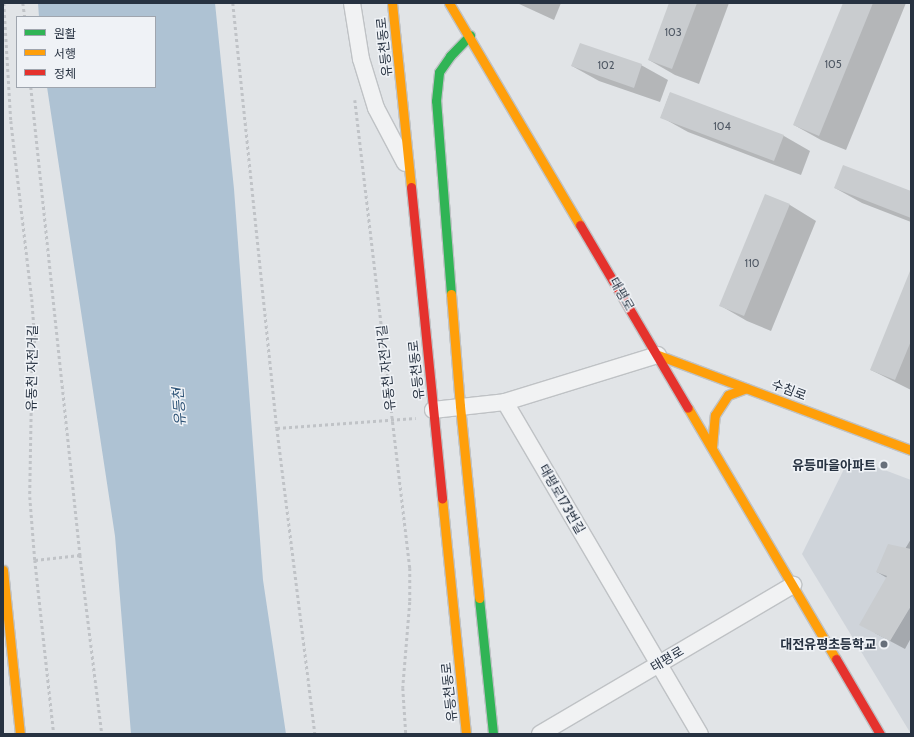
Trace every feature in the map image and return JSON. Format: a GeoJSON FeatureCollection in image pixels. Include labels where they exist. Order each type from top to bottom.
{"type":"FeatureCollection","features":[{"type":"Feature","properties":{"kind":"main road","name":"유등천동로"},"geometry":{"type":"LineString","coordinates":[[392,3],[466,734]]}},
{"type":"Feature","properties":{"kind":"main road","name":"태평로"},"geometry":{"type":"LineString","coordinates":[[452,5],[880,734]]}},
{"type":"Feature","properties":{"kind":"main road"},"geometry":{"type":"LineString","coordinates":[[470,35],[450,56],[439,72],[436,101],[460,406],[493,734]]}},
{"type":"Feature","properties":{"kind":"main road","name":"수침로"},"geometry":{"type":"LineString","coordinates":[[658,355],[911,450]]}},
{"type":"Feature","properties":{"kind":"main road"},"geometry":{"type":"LineString","coordinates":[[712,447],[716,415],[728,395],[746,388]]}},
{"type":"Feature","properties":{"kind":"main road"},"geometry":{"type":"LineString","coordinates":[[3,570],[20,734]]}},
{"type":"Feature","properties":{"kind":"street"},"geometry":{"type":"LineString","coordinates":[[352,3],[360,59],[376,108],[409,170]]}},
{"type":"Feature","properties":{"kind":"street"},"geometry":{"type":"LineString","coordinates":[[433,410],[505,402],[658,355]]}},
{"type":"Feature","properties":{"kind":"street","name":"태평로173번길"},"geometry":{"type":"LineString","coordinates":[[505,402],[700,734]]}},
{"type":"Feature","properties":{"kind":"street","name":"태평로"},"geometry":{"type":"LineString","coordinates":[[540,734],[793,585]]}},
{"type":"Feature","properties":{"kind":"path","name":"유동천 자전거길"},"geometry":{"type":"LineString","coordinates":[[4,3],[12,121],[32,300],[34,340],[30,497],[35,560],[54,734]]}},
{"type":"Feature","properties":{"kind":"path"},"geometry":{"type":"LineString","coordinates":[[23,3],[24,16]]}},
{"type":"Feature","properties":{"kind":"path"},"geometry":{"type":"LineString","coordinates":[[233,3],[277,428],[315,734]]}},
{"type":"Feature","properties":{"kind":"path"},"geometry":{"type":"LineString","coordinates":[[31,88],[80,555],[102,734]]}},
{"type":"Feature","properties":{"kind":"path","name":"유동천 자전거길"},"geometry":{"type":"LineString","coordinates":[[354,94],[364,163],[392,421],[410,568],[410,602],[403,688],[406,734]]}},
{"type":"Feature","properties":{"kind":"path"},"geometry":{"type":"LineString","coordinates":[[277,428],[418,418]]}},
{"type":"Feature","properties":{"kind":"path"},"geometry":{"type":"LineString","coordinates":[[35,560],[80,555]]}},
{"type":"Feature","properties":{"kind":"shaded area","name":"대전유평초등학교"},"geometry":{"type":"Polygon","coordinates":[[[850,457],[911,480],[911,734],[802,554],[850,457]]]}},
{"type":"Feature","properties":{"kind":"water","name":"유등천"},"geometry":{"type":"Polygon","coordinates":[[[38,3],[215,3],[234,189],[263,580],[286,734],[131,734],[115,536],[47,88],[156,88],[156,16],[39,16],[38,3]]]}},
{"type":"Feature","properties":{"kind":"building"},"geometry":{"type":"Polygon","coordinates":[[[669,3],[697,3],[672,69],[648,60],[669,3]]]}},
{"type":"Feature","properties":{"kind":"building"},"geometry":{"type":"Polygon","coordinates":[[[843,3],[873,3],[819,136],[793,125],[843,3]]]}},
{"type":"Feature","properties":{"kind":"building"},"geometry":{"type":"Polygon","coordinates":[[[580,43],[642,64],[634,88],[571,66],[580,43]]]}},
{"type":"Feature","properties":{"kind":"building"},"geometry":{"type":"Polygon","coordinates":[[[670,92],[784,135],[774,161],[660,118],[670,92]]]}},
{"type":"Feature","properties":{"kind":"building"},"geometry":{"type":"Polygon","coordinates":[[[843,165],[911,191],[911,218],[834,188],[843,165]]]}},
{"type":"Feature","properties":{"kind":"building"},"geometry":{"type":"Polygon","coordinates":[[[765,194],[790,204],[744,316],[719,306],[765,194]]]}},
{"type":"Feature","properties":{"kind":"building"},"geometry":{"type":"Polygon","coordinates":[[[910,271],[911,341],[895,380],[870,370],[910,271]]]}},
{"type":"Feature","properties":{"kind":"building"},"geometry":{"type":"Polygon","coordinates":[[[888,544],[911,549],[911,606],[890,641],[859,625],[887,576],[876,572],[888,544]]]}},
{"type":"Feature","properties":{"kind":"traffic: fast"},"geometry":{"type":"LineString","coordinates":[[451,294],[436,101],[439,72],[450,56],[470,35]]}},
{"type":"Feature","properties":{"kind":"traffic: fast"},"geometry":{"type":"LineString","coordinates":[[479,598],[493,734]]}},
{"type":"Feature","properties":{"kind":"traffic: slow"},"geometry":{"type":"LineString","coordinates":[[392,3],[411,187]]}},
{"type":"Feature","properties":{"kind":"traffic: slow"},"geometry":{"type":"LineString","coordinates":[[449,3],[580,225]]}},
{"type":"Feature","properties":{"kind":"traffic: slow"},"geometry":{"type":"LineString","coordinates":[[451,294],[460,406],[479,598]]}},
{"type":"Feature","properties":{"kind":"traffic: slow"},"geometry":{"type":"LineString","coordinates":[[658,355],[911,450]]}},
{"type":"Feature","properties":{"kind":"traffic: slow"},"geometry":{"type":"LineString","coordinates":[[712,447],[715,415],[728,395],[746,388]]}},
{"type":"Feature","properties":{"kind":"traffic: slow"},"geometry":{"type":"LineString","coordinates":[[688,408],[836,659]]}},
{"type":"Feature","properties":{"kind":"traffic: slow"},"geometry":{"type":"LineString","coordinates":[[442,498],[466,734]]}},
{"type":"Feature","properties":{"kind":"traffic: slow"},"geometry":{"type":"LineString","coordinates":[[3,570],[20,734]]}},
{"type":"Feature","properties":{"kind":"traffic: jam"},"geometry":{"type":"LineString","coordinates":[[411,187],[442,498]]}},
{"type":"Feature","properties":{"kind":"traffic: jam"},"geometry":{"type":"LineString","coordinates":[[580,225],[688,408]]}},
{"type":"Feature","properties":{"kind":"traffic: jam"},"geometry":{"type":"LineString","coordinates":[[836,659],[880,734]]}},
{"type":"Feature","properties":{"kind":"place","name":"유등마을아파트"},"geometry":{"type":"Point","coordinates":[884,465]}},
{"type":"Feature","properties":{"kind":"place","name":"대전유평초등학교"},"geometry":{"type":"Point","coordinates":[884,644]}}]}
